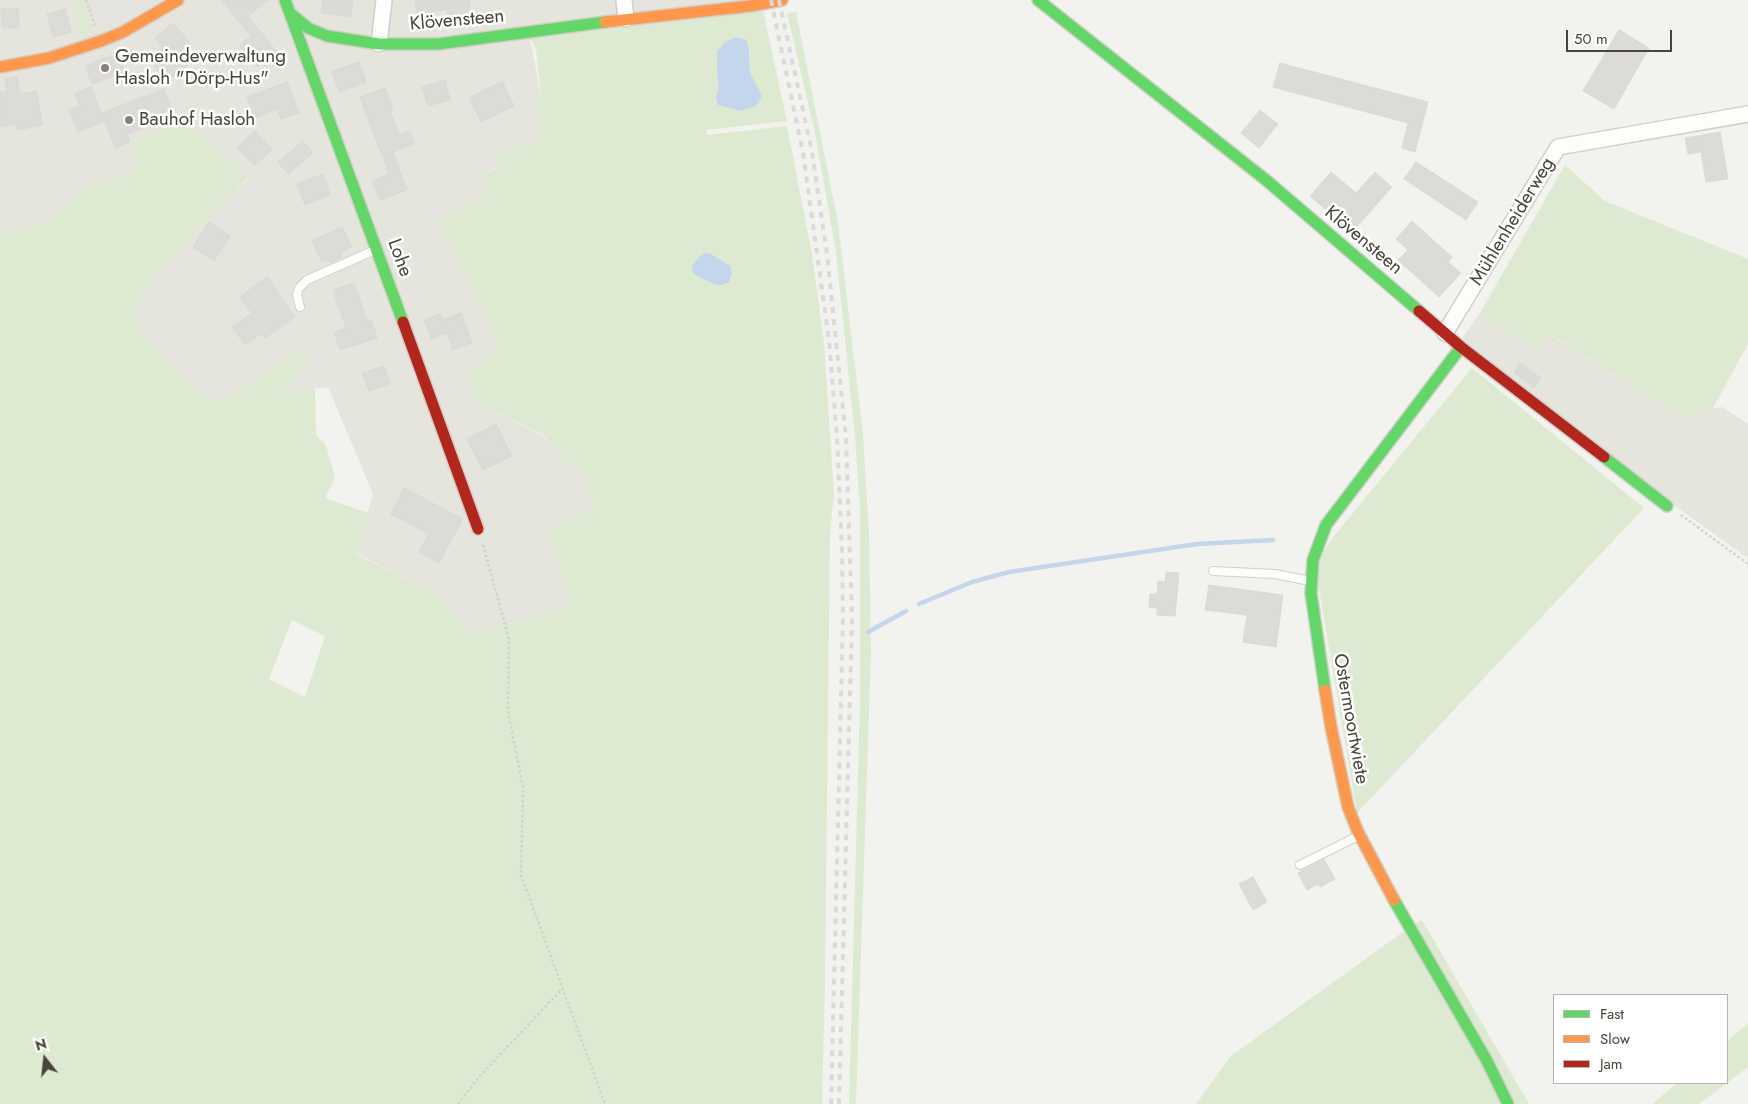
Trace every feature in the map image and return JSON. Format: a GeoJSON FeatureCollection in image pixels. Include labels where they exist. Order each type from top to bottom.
{"type":"FeatureCollection","features":[{"type":"Feature","properties":{"kind":"street"},"geometry":{"type":"LineString","coordinates":[[0,67],[49,58],[101,41],[121,27],[151,17],[178,0]]}},
{"type":"Feature","properties":{"kind":"street","name":"Lohe"},"geometry":{"type":"LineString","coordinates":[[285,0],[478,529]]}},
{"type":"Feature","properties":{"kind":"street"},"geometry":{"type":"LineString","coordinates":[[379,44],[384,0]]}},
{"type":"Feature","properties":{"kind":"street"},"geometry":{"type":"LineString","coordinates":[[624,0],[626,19]]}},
{"type":"Feature","properties":{"kind":"street","name":"Klövensteen"},"geometry":{"type":"LineString","coordinates":[[290,14],[308,28],[327,36],[379,44],[438,44],[626,19],[750,6],[782,0]]}},
{"type":"Feature","properties":{"kind":"street","name":"Klövensteen"},"geometry":{"type":"LineString","coordinates":[[1038,0],[1266,180],[1462,347],[1668,506]]}},
{"type":"Feature","properties":{"kind":"street","name":"Mühlenheiderweg"},"geometry":{"type":"LineString","coordinates":[[1446,334],[1558,148],[1748,114]]}},
{"type":"Feature","properties":{"kind":"street","name":"Ostermoortwiete"},"geometry":{"type":"LineString","coordinates":[[1462,347],[1326,525],[1313,560],[1311,593],[1331,727],[1348,807],[1359,835],[1392,897],[1487,1061],[1508,1104]]}},
{"type":"Feature","properties":{"kind":"lane"},"geometry":{"type":"LineString","coordinates":[[300,307],[296,296],[299,288],[307,280],[377,249]]}},
{"type":"Feature","properties":{"kind":"lane"},"geometry":{"type":"LineString","coordinates":[[1213,571],[1275,574],[1312,582]]}},
{"type":"Feature","properties":{"kind":"lane"},"geometry":{"type":"LineString","coordinates":[[1300,865],[1359,835]]}},
{"type":"Feature","properties":{"kind":"path"},"geometry":{"type":"LineString","coordinates":[[86,0],[101,41]]}},
{"type":"Feature","properties":{"kind":"path"},"geometry":{"type":"LineString","coordinates":[[1668,506],[1748,564]]}},
{"type":"Feature","properties":{"kind":"path"},"geometry":{"type":"LineString","coordinates":[[478,529],[509,639],[508,713],[523,787],[521,876],[605,1104]]}},
{"type":"Feature","properties":{"kind":"path"},"geometry":{"type":"LineString","coordinates":[[458,1104],[479,1078],[563,988]]}},
{"type":"Feature","properties":{"kind":"shaded area"},"geometry":{"type":"Polygon","coordinates":[[[0,0],[760,0],[530,38],[541,96],[534,97],[542,139],[497,153],[501,166],[485,173],[486,194],[438,221],[496,338],[498,346],[466,374],[473,383],[472,399],[543,436],[566,462],[587,477],[592,509],[547,532],[571,603],[540,616],[470,634],[437,594],[356,553],[373,494],[328,387],[281,394],[298,375],[249,385],[221,403],[199,394],[157,351],[136,325],[135,308],[153,276],[249,178],[134,152],[137,166],[120,179],[91,184],[44,224],[0,233],[0,0]]]}},
{"type":"Feature","properties":{"kind":"shaded area"},"geometry":{"type":"Polygon","coordinates":[[[116,0],[128,0],[133,12],[102,26],[95,6],[116,0]]]}},
{"type":"Feature","properties":{"kind":"shaded area"},"geometry":{"type":"Polygon","coordinates":[[[1480,313],[1537,351],[1548,333],[1684,419],[1700,410],[1722,407],[1748,424],[1748,558],[1671,503],[1461,340],[1480,313]]]}},
{"type":"Feature","properties":{"kind":"green space"},"geometry":{"type":"Polygon","coordinates":[[[73,0],[83,0],[91,29],[87,35],[82,36],[73,0]]]}},
{"type":"Feature","properties":{"kind":"green space"},"geometry":{"type":"Polygon","coordinates":[[[763,11],[787,121],[706,130],[707,135],[787,126],[812,254],[824,343],[834,494],[830,532],[822,1104],[0,1104],[0,233],[44,224],[91,184],[120,179],[136,166],[133,140],[186,118],[249,177],[153,276],[135,308],[136,325],[157,351],[199,394],[221,403],[303,347],[312,351],[298,375],[281,394],[315,389],[316,435],[326,445],[335,478],[325,498],[368,513],[356,554],[437,594],[470,634],[540,616],[571,603],[547,531],[591,509],[587,477],[566,462],[543,435],[472,399],[473,383],[466,374],[498,346],[496,338],[438,221],[486,194],[485,174],[501,166],[497,153],[542,139],[534,97],[541,96],[536,49],[530,38],[763,11]],[[749,49],[719,88],[716,97],[741,111],[756,106],[761,96],[750,73],[749,49]],[[292,620],[269,679],[305,697],[325,636],[292,620]]]}},
{"type":"Feature","properties":{"kind":"green space"},"geometry":{"type":"Polygon","coordinates":[[[796,12],[838,223],[863,435],[869,535],[871,651],[856,1104],[849,1104],[860,701],[860,511],[855,437],[836,252],[815,133],[787,13],[796,12]]]}},
{"type":"Feature","properties":{"kind":"green space"},"geometry":{"type":"Polygon","coordinates":[[[1565,165],[1605,201],[1748,259],[1748,344],[1713,408],[1699,410],[1684,419],[1549,333],[1537,351],[1480,313],[1565,165]]]}},
{"type":"Feature","properties":{"kind":"green space"},"geometry":{"type":"Polygon","coordinates":[[[1472,368],[1644,508],[1357,813],[1317,577],[1322,554],[1334,536],[1472,368]]]}},
{"type":"Feature","properties":{"kind":"green space"},"geometry":{"type":"Polygon","coordinates":[[[1422,920],[1529,1104],[1196,1104],[1231,1056],[1422,920]]]}},
{"type":"Feature","properties":{"kind":"green space"},"geometry":{"type":"Polygon","coordinates":[[[1748,1023],[1748,1067],[1728,1082],[1728,1040],[1748,1023]]]}},
{"type":"Feature","properties":{"kind":"green space"},"geometry":{"type":"Polygon","coordinates":[[[1676,1084],[1726,1084],[1699,1104],[1652,1104],[1676,1084]]]}},
{"type":"Feature","properties":{"kind":"water"},"geometry":{"type":"Polygon","coordinates":[[[736,37],[746,40],[749,49],[750,73],[762,96],[756,106],[741,111],[718,105],[716,97],[719,88],[717,52],[724,43],[736,37]]]}},
{"type":"Feature","properties":{"kind":"water"},"geometry":{"type":"Polygon","coordinates":[[[705,253],[711,254],[730,266],[732,273],[729,282],[723,285],[716,285],[695,275],[692,271],[693,265],[705,253]]]}},
{"type":"Feature","properties":{"kind":"building"},"geometry":{"type":"Polygon","coordinates":[[[221,0],[268,0],[248,16],[276,51],[257,67],[239,45],[251,36],[221,0]]]}},
{"type":"Feature","properties":{"kind":"building"},"geometry":{"type":"Polygon","coordinates":[[[323,0],[353,0],[351,17],[321,13],[323,0]]]}},
{"type":"Feature","properties":{"kind":"building"},"geometry":{"type":"Polygon","coordinates":[[[415,0],[469,0],[471,12],[448,15],[447,9],[417,14],[415,0]]]}},
{"type":"Feature","properties":{"kind":"building"},"geometry":{"type":"Polygon","coordinates":[[[1,9],[18,9],[19,28],[2,28],[1,9]]]}},
{"type":"Feature","properties":{"kind":"building"},"geometry":{"type":"Polygon","coordinates":[[[65,9],[71,32],[53,37],[47,14],[65,9]]]}},
{"type":"Feature","properties":{"kind":"building"},"geometry":{"type":"Polygon","coordinates":[[[173,23],[190,43],[178,53],[188,65],[167,82],[148,58],[162,47],[155,38],[173,23]]]}},
{"type":"Feature","properties":{"kind":"building"},"geometry":{"type":"Polygon","coordinates":[[[1619,30],[1649,48],[1614,109],[1583,91],[1619,30]]]}},
{"type":"Feature","properties":{"kind":"building","name":"Gemeindeverwaltung Hasloh \"Dörp-Hus\""},"geometry":{"type":"Polygon","coordinates":[[[117,53],[125,71],[92,84],[85,66],[117,53]]]}},
{"type":"Feature","properties":{"kind":"building"},"geometry":{"type":"Polygon","coordinates":[[[359,62],[366,82],[339,92],[332,71],[359,62]]]}},
{"type":"Feature","properties":{"kind":"building"},"geometry":{"type":"Polygon","coordinates":[[[1280,63],[1428,102],[1415,152],[1402,148],[1408,123],[1273,87],[1280,63]]]}},
{"type":"Feature","properties":{"kind":"building"},"geometry":{"type":"Polygon","coordinates":[[[17,77],[20,94],[36,91],[43,125],[17,130],[16,124],[0,127],[0,92],[7,91],[5,79],[17,77]]]}},
{"type":"Feature","properties":{"kind":"building"},"geometry":{"type":"Polygon","coordinates":[[[445,80],[450,100],[428,106],[422,87],[445,80]]]}},
{"type":"Feature","properties":{"kind":"building"},"geometry":{"type":"Polygon","coordinates":[[[502,81],[514,106],[481,122],[469,98],[502,81]]]}},
{"type":"Feature","properties":{"kind":"building"},"geometry":{"type":"Polygon","coordinates":[[[287,82],[299,113],[281,119],[277,109],[255,118],[247,97],[287,82]]]}},
{"type":"Feature","properties":{"kind":"building"},"geometry":{"type":"Polygon","coordinates":[[[91,87],[104,121],[78,132],[69,110],[80,106],[75,93],[91,87]]]}},
{"type":"Feature","properties":{"kind":"building"},"geometry":{"type":"Polygon","coordinates":[[[385,88],[393,110],[390,111],[399,135],[410,131],[414,144],[393,152],[407,190],[380,200],[372,181],[389,174],[360,97],[385,88]]]}},
{"type":"Feature","properties":{"kind":"building","name":"Bauhof Hasloh"},"geometry":{"type":"Polygon","coordinates":[[[164,89],[172,109],[153,117],[155,123],[127,134],[130,142],[115,148],[102,113],[164,89]]]}},
{"type":"Feature","properties":{"kind":"building"},"geometry":{"type":"Polygon","coordinates":[[[1260,110],[1278,124],[1259,148],[1241,133],[1260,110]]]}},
{"type":"Feature","properties":{"kind":"building"},"geometry":{"type":"Polygon","coordinates":[[[255,131],[273,149],[255,165],[236,148],[255,131]]]}},
{"type":"Feature","properties":{"kind":"building"},"geometry":{"type":"Polygon","coordinates":[[[1720,132],[1728,179],[1706,182],[1701,152],[1688,154],[1685,138],[1720,132]]]}},
{"type":"Feature","properties":{"kind":"building"},"geometry":{"type":"Polygon","coordinates":[[[303,141],[313,153],[288,174],[278,162],[303,141]]]}},
{"type":"Feature","properties":{"kind":"building"},"geometry":{"type":"Polygon","coordinates":[[[1416,162],[1478,202],[1466,220],[1404,179],[1416,162]]]}},
{"type":"Feature","properties":{"kind":"building"},"geometry":{"type":"Polygon","coordinates":[[[1331,172],[1356,193],[1375,172],[1392,187],[1352,232],[1310,196],[1331,172]]]}},
{"type":"Feature","properties":{"kind":"building"},"geometry":{"type":"Polygon","coordinates":[[[323,174],[330,195],[305,205],[297,184],[323,174]]]}},
{"type":"Feature","properties":{"kind":"building"},"geometry":{"type":"Polygon","coordinates":[[[1412,221],[1452,257],[1448,262],[1461,273],[1439,297],[1398,260],[1408,250],[1396,239],[1412,221]]]}},
{"type":"Feature","properties":{"kind":"building"},"geometry":{"type":"Polygon","coordinates":[[[209,222],[230,236],[214,261],[193,247],[209,222]]]}},
{"type":"Feature","properties":{"kind":"building"},"geometry":{"type":"Polygon","coordinates":[[[342,227],[352,247],[340,253],[342,257],[330,263],[327,259],[322,262],[312,241],[342,227]]]}},
{"type":"Feature","properties":{"kind":"building"},"geometry":{"type":"Polygon","coordinates":[[[267,277],[295,317],[265,338],[262,333],[245,345],[232,327],[252,313],[240,297],[267,277]]]}},
{"type":"Feature","properties":{"kind":"building"},"geometry":{"type":"Polygon","coordinates":[[[354,283],[367,321],[371,319],[377,338],[340,350],[334,332],[346,328],[333,290],[354,283]]]}},
{"type":"Feature","properties":{"kind":"building"},"geometry":{"type":"Polygon","coordinates":[[[461,313],[472,343],[453,350],[447,333],[431,339],[424,320],[440,314],[442,320],[461,313]]]}},
{"type":"Feature","properties":{"kind":"building"},"geometry":{"type":"Polygon","coordinates":[[[1520,363],[1541,378],[1534,388],[1514,372],[1520,363]]]}},
{"type":"Feature","properties":{"kind":"building"},"geometry":{"type":"Polygon","coordinates":[[[384,366],[390,384],[369,391],[362,373],[384,366]]]}},
{"type":"Feature","properties":{"kind":"building"},"geometry":{"type":"Polygon","coordinates":[[[496,424],[512,456],[483,470],[467,439],[496,424]]]}},
{"type":"Feature","properties":{"kind":"building"},"geometry":{"type":"Polygon","coordinates":[[[404,488],[462,520],[439,563],[419,552],[429,534],[391,514],[404,488]]]}},
{"type":"Feature","properties":{"kind":"building"},"geometry":{"type":"Polygon","coordinates":[[[1166,572],[1179,573],[1175,616],[1157,615],[1157,608],[1149,607],[1150,594],[1157,594],[1158,581],[1165,582],[1166,572]]]}},
{"type":"Feature","properties":{"kind":"building"},"geometry":{"type":"Polygon","coordinates":[[[1209,585],[1283,595],[1276,647],[1243,642],[1247,615],[1205,610],[1209,585]]]}},
{"type":"Feature","properties":{"kind":"building"},"geometry":{"type":"Polygon","coordinates":[[[1324,859],[1335,879],[1320,887],[1318,884],[1307,890],[1298,873],[1324,859]]]}},
{"type":"Feature","properties":{"kind":"building"},"geometry":{"type":"Polygon","coordinates":[[[1253,877],[1267,902],[1253,910],[1239,884],[1253,877]]]}},
{"type":"Feature","properties":{"kind":"waterway"},"geometry":{"type":"LineString","coordinates":[[919,604],[972,582],[1009,572],[1197,544],[1273,540]]}},
{"type":"Feature","properties":{"kind":"waterway"},"geometry":{"type":"LineString","coordinates":[[868,632],[906,611]]}},
{"type":"Feature","properties":{"kind":"railway"},"geometry":{"type":"LineString","coordinates":[[771,0],[803,153],[829,340],[837,438],[843,618],[831,1104]]}},
{"type":"Feature","properties":{"kind":"railway"},"geometry":{"type":"LineString","coordinates":[[779,0],[812,152],[827,254],[846,438],[852,619],[839,1104]]}},
{"type":"Feature","properties":{"kind":"traffic: fast"},"geometry":{"type":"LineString","coordinates":[[285,0],[403,322]]}},
{"type":"Feature","properties":{"kind":"traffic: fast"},"geometry":{"type":"LineString","coordinates":[[1038,0],[1266,180],[1419,311]]}},
{"type":"Feature","properties":{"kind":"traffic: fast"},"geometry":{"type":"LineString","coordinates":[[291,14],[308,28],[327,36],[379,44],[438,44],[605,22]]}},
{"type":"Feature","properties":{"kind":"traffic: fast"},"geometry":{"type":"LineString","coordinates":[[1325,690],[1311,593],[1313,560],[1326,525],[1461,347]]}},
{"type":"Feature","properties":{"kind":"traffic: fast"},"geometry":{"type":"LineString","coordinates":[[1604,457],[1667,506]]}},
{"type":"Feature","properties":{"kind":"traffic: fast"},"geometry":{"type":"LineString","coordinates":[[1394,900],[1487,1061],[1508,1104]]}},
{"type":"Feature","properties":{"kind":"traffic: slow"},"geometry":{"type":"LineString","coordinates":[[0,67],[49,58],[101,41],[123,32],[178,0]]}},
{"type":"Feature","properties":{"kind":"traffic: slow"},"geometry":{"type":"LineString","coordinates":[[605,22],[750,6],[782,0]]}},
{"type":"Feature","properties":{"kind":"traffic: slow"},"geometry":{"type":"LineString","coordinates":[[1325,690],[1348,807],[1358,832],[1394,900]]}},
{"type":"Feature","properties":{"kind":"traffic: jam"},"geometry":{"type":"LineString","coordinates":[[1419,311],[1461,347],[1604,457]]}},
{"type":"Feature","properties":{"kind":"traffic: jam"},"geometry":{"type":"LineString","coordinates":[[403,322],[478,529]]}},
{"type":"Feature","properties":{"kind":"place","name":"Gemeindeverwaltung Hasloh \"Dörp-Hus\""},"geometry":{"type":"Point","coordinates":[105,68]}},
{"type":"Feature","properties":{"kind":"place","name":"Bauhof Hasloh"},"geometry":{"type":"Point","coordinates":[129,120]}}]}
